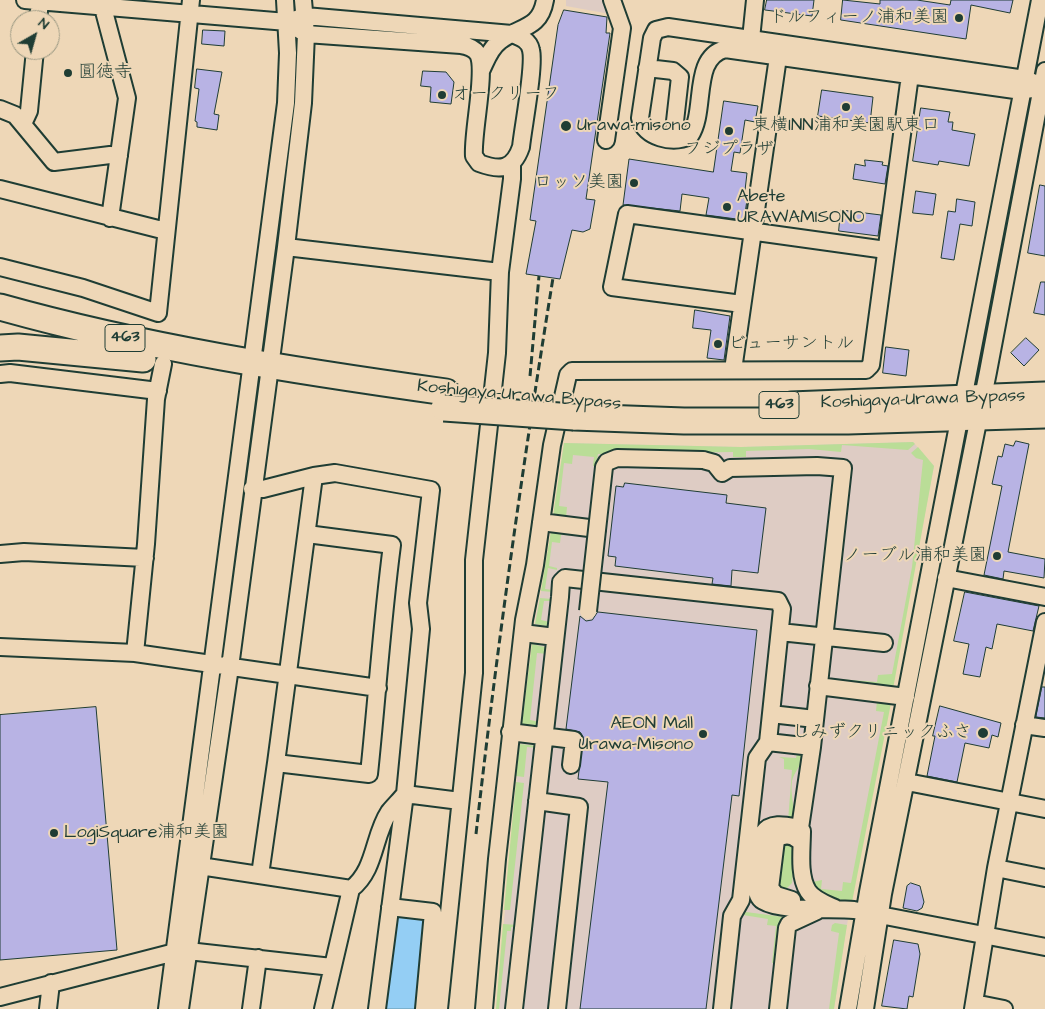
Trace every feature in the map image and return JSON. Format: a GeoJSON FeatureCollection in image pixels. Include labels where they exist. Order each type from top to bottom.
{"type":"FeatureCollection","features":[{"type":"Feature","properties":{"kind":"highway","name":"463"},"geometry":{"type":"LineString","coordinates":[[0,292],[25,304],[124,337]]}},
{"type":"Feature","properties":{"kind":"highway","name":"Koshigaya-Urawa Bypass"},"geometry":{"type":"LineString","coordinates":[[0,306],[260,372]]}},
{"type":"Feature","properties":{"kind":"highway","name":"Koshigaya-Urawa Bypass"},"geometry":{"type":"LineString","coordinates":[[0,322],[153,361],[260,372],[445,400],[713,421],[848,422],[971,408],[1045,395]]}},
{"type":"Feature","properties":{"kind":"highway"},"geometry":{"type":"LineString","coordinates":[[0,348],[18,347],[153,361]]}},
{"type":"Feature","properties":{"kind":"highway","name":"Koshigaya-Urawa Bypass"},"geometry":{"type":"LineString","coordinates":[[971,408],[1045,415]]}},
{"type":"Feature","properties":{"kind":"street"},"geometry":{"type":"LineString","coordinates":[[167,1009],[200,866],[230,667],[252,489],[260,372],[286,103],[288,52],[285,0]]}},
{"type":"Feature","properties":{"kind":"street"},"geometry":{"type":"LineString","coordinates":[[481,71],[494,46],[535,22],[544,0]]}},
{"type":"Feature","properties":{"kind":"street"},"geometry":{"type":"LineString","coordinates":[[606,140],[622,28],[612,0]]}},
{"type":"Feature","properties":{"kind":"street"},"geometry":{"type":"LineString","coordinates":[[751,39],[755,0]]}},
{"type":"Feature","properties":{"kind":"street"},"geometry":{"type":"LineString","coordinates":[[848,1009],[907,782],[946,578],[971,408],[1023,85],[1040,0]]}},
{"type":"Feature","properties":{"kind":"street"},"geometry":{"type":"LineString","coordinates":[[32,1],[190,7],[287,22],[306,34],[461,45],[474,50],[479,55],[481,71],[474,156],[478,163],[490,167],[502,168],[512,164]]}},
{"type":"Feature","properties":{"kind":"street"},"geometry":{"type":"LineString","coordinates":[[101,4],[126,98],[110,218]]}},
{"type":"Feature","properties":{"kind":"street"},"geometry":{"type":"LineString","coordinates":[[0,267],[83,288],[158,313],[190,7]]}},
{"type":"Feature","properties":{"kind":"street"},"geometry":{"type":"LineString","coordinates":[[287,22],[304,8],[512,34],[521,37],[528,43],[532,59],[521,146],[512,164],[500,272],[497,353],[474,560],[474,673],[439,1009]]}},
{"type":"Feature","properties":{"kind":"street"},"geometry":{"type":"LineString","coordinates":[[180,1009],[181,951],[212,665],[260,372],[286,247],[303,103],[306,34],[304,8]]}},
{"type":"Feature","properties":{"kind":"street"},"geometry":{"type":"LineString","coordinates":[[865,1009],[872,913],[906,697],[1044,82],[1023,85],[910,75],[725,49],[710,56],[704,72],[694,130],[685,138],[673,139],[650,133],[641,124],[640,118],[652,38],[656,30],[668,27],[751,39],[1023,85]]}},
{"type":"Feature","properties":{"kind":"street"},"geometry":{"type":"LineString","coordinates":[[698,31],[710,56]]}},
{"type":"Feature","properties":{"kind":"street"},"geometry":{"type":"LineString","coordinates":[[733,370],[778,57]]}},
{"type":"Feature","properties":{"kind":"street"},"geometry":{"type":"LineString","coordinates":[[23,124],[29,111],[34,60]]}},
{"type":"Feature","properties":{"kind":"street"},"geometry":{"type":"LineString","coordinates":[[647,68],[674,71],[680,77],[673,139]]}},
{"type":"Feature","properties":{"kind":"street"},"geometry":{"type":"LineString","coordinates":[[484,1009],[510,732],[523,633],[552,444],[568,375],[572,371],[866,370],[871,365],[910,75]]}},
{"type":"Feature","properties":{"kind":"street"},"geometry":{"type":"LineString","coordinates":[[0,109],[15,115],[54,162],[110,155],[119,156]]}},
{"type":"Feature","properties":{"kind":"street"},"geometry":{"type":"LineString","coordinates":[[0,189],[166,231]]}},
{"type":"Feature","properties":{"kind":"street"},"geometry":{"type":"LineString","coordinates":[[742,304],[612,287],[627,214],[886,250]]}},
{"type":"Feature","properties":{"kind":"street"},"geometry":{"type":"LineString","coordinates":[[286,247],[500,272]]}},
{"type":"Feature","properties":{"kind":"street"},"geometry":{"type":"LineString","coordinates":[[135,654],[145,558],[158,391],[153,361]]}},
{"type":"Feature","properties":{"kind":"street"},"geometry":{"type":"LineString","coordinates":[[0,374],[10,373],[79,380],[158,391]]}},
{"type":"Feature","properties":{"kind":"street"},"geometry":{"type":"LineString","coordinates":[[588,611],[604,467],[607,462],[617,458],[703,460],[714,463],[722,473],[730,468],[817,466],[843,468],[812,747],[800,828],[802,870],[808,890],[815,898],[835,908]]}},
{"type":"Feature","properties":{"kind":"street"},"geometry":{"type":"LineString","coordinates":[[252,489],[263,489],[335,472],[432,490],[418,603],[421,629],[405,794],[377,1009]]}},
{"type":"Feature","properties":{"kind":"street"},"geometry":{"type":"LineString","coordinates":[[260,875],[314,476]]}},
{"type":"Feature","properties":{"kind":"street"},"geometry":{"type":"LineString","coordinates":[[541,522],[597,529]]}},
{"type":"Feature","properties":{"kind":"street"},"geometry":{"type":"LineString","coordinates":[[276,763],[369,774],[378,688],[379,648],[392,544],[307,534]]}},
{"type":"Feature","properties":{"kind":"street"},"geometry":{"type":"LineString","coordinates":[[0,554],[24,552],[145,558]]}},
{"type":"Feature","properties":{"kind":"street"},"geometry":{"type":"LineString","coordinates":[[514,1009],[561,582],[568,578],[778,601],[782,609],[768,742],[757,758],[741,900],[732,916],[722,1009]]}},
{"type":"Feature","properties":{"kind":"street"},"geometry":{"type":"LineString","coordinates":[[946,578],[1045,597]]}},
{"type":"Feature","properties":{"kind":"street"},"geometry":{"type":"LineString","coordinates":[[1004,1009],[973,1006],[996,868],[1024,725],[1041,666],[1045,622]]}},
{"type":"Feature","properties":{"kind":"street"},"geometry":{"type":"LineString","coordinates":[[780,632],[884,643]]}},
{"type":"Feature","properties":{"kind":"street"},"geometry":{"type":"LineString","coordinates":[[523,633],[555,637]]}},
{"type":"Feature","properties":{"kind":"street"},"geometry":{"type":"LineString","coordinates":[[0,647],[135,654],[378,688]]}},
{"type":"Feature","properties":{"kind":"street"},"geometry":{"type":"LineString","coordinates":[[818,686],[906,697]]}},
{"type":"Feature","properties":{"kind":"street"},"geometry":{"type":"LineString","coordinates":[[771,714],[815,719]]}},
{"type":"Feature","properties":{"kind":"street"},"geometry":{"type":"LineString","coordinates":[[1024,725],[1045,728]]}},
{"type":"Feature","properties":{"kind":"street"},"geometry":{"type":"LineString","coordinates":[[510,732],[574,740],[571,765]]}},
{"type":"Feature","properties":{"kind":"street"},"geometry":{"type":"LineString","coordinates":[[768,742],[812,747]]}},
{"type":"Feature","properties":{"kind":"street"},"geometry":{"type":"LineString","coordinates":[[907,782],[1045,809]]}},
{"type":"Feature","properties":{"kind":"street"},"geometry":{"type":"LineString","coordinates":[[405,794],[460,801]]}},
{"type":"Feature","properties":{"kind":"street"},"geometry":{"type":"LineString","coordinates":[[323,1009],[351,889],[360,882],[390,812],[405,794]]}},
{"type":"Feature","properties":{"kind":"street"},"geometry":{"type":"LineString","coordinates":[[537,801],[580,807],[557,1009]]}},
{"type":"Feature","properties":{"kind":"street"},"geometry":{"type":"LineString","coordinates":[[800,828],[776,825],[766,829],[763,833],[757,894],[761,900],[769,904],[817,911]]}},
{"type":"Feature","properties":{"kind":"street"},"geometry":{"type":"LineString","coordinates":[[802,853],[797,839],[793,836],[784,835],[776,840],[770,888],[776,896],[817,911]]}},
{"type":"Feature","properties":{"kind":"street"},"geometry":{"type":"LineString","coordinates":[[200,866],[351,889]]}},
{"type":"Feature","properties":{"kind":"street"},"geometry":{"type":"LineString","coordinates":[[996,868],[1045,878]]}},
{"type":"Feature","properties":{"kind":"street"},"geometry":{"type":"LineString","coordinates":[[390,906],[433,912],[424,1009]]}},
{"type":"Feature","properties":{"kind":"street"},"geometry":{"type":"LineString","coordinates":[[778,1009],[789,924],[817,911],[835,908],[872,913],[1045,947]]}},
{"type":"Feature","properties":{"kind":"street"},"geometry":{"type":"LineString","coordinates":[[0,997],[181,951],[258,958],[332,968]]}},
{"type":"Feature","properties":{"kind":"street"},"geometry":{"type":"LineString","coordinates":[[250,1009],[258,958]]}},
{"type":"Feature","properties":{"kind":"street"},"geometry":{"type":"LineString","coordinates":[[48,1009],[51,983]]}},
{"type":"Feature","properties":{"kind":"shaded area"},"geometry":{"type":"Polygon","coordinates":[[[566,0],[604,0],[610,14],[566,6],[566,0]]]}},
{"type":"Feature","properties":{"kind":"shaded area","name":"AEON Mall Urawa-Misono"},"geometry":{"type":"Polygon","coordinates":[[[913,442],[934,466],[846,930],[834,1009],[496,1009],[520,744],[536,615],[546,568],[564,443],[741,447],[913,442]]]}},
{"type":"Feature","properties":{"kind":"green space"},"geometry":{"type":"Polygon","coordinates":[[[913,442],[915,444],[908,450],[842,445],[841,452],[809,449],[746,451],[746,457],[733,457],[733,452],[598,454],[596,466],[593,466],[594,457],[573,455],[572,464],[564,463],[559,506],[567,507],[566,518],[553,516],[564,443],[741,447],[913,442]]]}},
{"type":"Feature","properties":{"kind":"green space"},"geometry":{"type":"Polygon","coordinates":[[[918,447],[934,466],[893,689],[866,683],[862,685],[826,681],[826,678],[877,682],[878,675],[892,674],[912,567],[923,460],[916,458],[911,453],[918,447]]]}},
{"type":"Feature","properties":{"kind":"green space"},"geometry":{"type":"Polygon","coordinates":[[[551,531],[588,534],[588,536],[561,535],[560,543],[552,542],[549,566],[557,568],[557,570],[548,568],[545,589],[553,590],[553,592],[541,591],[551,531]]]}},
{"type":"Feature","properties":{"kind":"green space"},"geometry":{"type":"Polygon","coordinates":[[[540,598],[552,599],[552,601],[544,601],[541,620],[550,622],[547,626],[535,624],[540,598]]]}},
{"type":"Feature","properties":{"kind":"green space"},"geometry":{"type":"Polygon","coordinates":[[[532,644],[545,647],[548,654],[537,653],[530,720],[540,722],[536,725],[522,724],[532,644]]]}},
{"type":"Feature","properties":{"kind":"green space"},"geometry":{"type":"Polygon","coordinates":[[[877,701],[891,703],[852,902],[824,895],[813,882],[822,880],[821,889],[842,891],[843,882],[851,883],[884,712],[876,711],[877,701]]]}},
{"type":"Feature","properties":{"kind":"green space"},"geometry":{"type":"Polygon","coordinates":[[[520,744],[537,746],[538,748],[527,747],[524,777],[516,776],[520,744]]]}},
{"type":"Feature","properties":{"kind":"green space"},"geometry":{"type":"Polygon","coordinates":[[[798,750],[803,755],[792,781],[793,818],[787,822],[761,820],[788,821],[792,770],[784,769],[784,759],[779,757],[796,758],[798,750]]]}},
{"type":"Feature","properties":{"kind":"green space"},"geometry":{"type":"Polygon","coordinates":[[[516,782],[524,783],[510,910],[504,910],[516,782]]]}},
{"type":"Feature","properties":{"kind":"green space"},"geometry":{"type":"Polygon","coordinates":[[[790,843],[795,851],[792,883],[785,890],[776,888],[781,844],[790,843]]]}},
{"type":"Feature","properties":{"kind":"green space"},"geometry":{"type":"Polygon","coordinates":[[[746,912],[791,918],[777,937],[776,963],[772,963],[776,926],[767,925],[768,919],[743,915],[746,912]]]}},
{"type":"Feature","properties":{"kind":"green space"},"geometry":{"type":"Polygon","coordinates":[[[835,923],[847,925],[834,1009],[829,1009],[839,933],[831,931],[832,925],[835,923]]]}},
{"type":"Feature","properties":{"kind":"green space"},"geometry":{"type":"Polygon","coordinates":[[[503,924],[518,925],[518,928],[511,927],[511,931],[507,931],[499,1009],[496,1009],[503,924]]]}},
{"type":"Feature","properties":{"kind":"water"},"geometry":{"type":"Polygon","coordinates":[[[396,915],[428,917],[420,1009],[383,1009],[396,915]]]}},
{"type":"Feature","properties":{"kind":"building"},"geometry":{"type":"Polygon","coordinates":[[[767,0],[814,0],[812,16],[765,10],[767,0]]]}},
{"type":"Feature","properties":{"kind":"building"},"geometry":{"type":"Polygon","coordinates":[[[843,0],[880,4],[880,0],[917,0],[950,5],[951,0],[1013,0],[1010,13],[971,5],[966,39],[841,20],[843,0]]]}},
{"type":"Feature","properties":{"kind":"building"},"geometry":{"type":"Polygon","coordinates":[[[564,10],[607,17],[606,33],[610,33],[586,199],[595,200],[590,229],[583,232],[572,230],[560,279],[526,274],[536,221],[530,220],[558,25],[564,10]]]}},
{"type":"Feature","properties":{"kind":"building"},"geometry":{"type":"Polygon","coordinates":[[[203,30],[225,31],[224,46],[202,44],[203,30]]]}},
{"type":"Feature","properties":{"kind":"building"},"geometry":{"type":"Polygon","coordinates":[[[197,69],[222,72],[214,114],[219,115],[217,130],[197,127],[197,122],[195,121],[199,89],[195,88],[197,69]]]}},
{"type":"Feature","properties":{"kind":"building","name":"オークリーフ"},"geometry":{"type":"Polygon","coordinates":[[[423,71],[446,72],[454,82],[451,104],[430,102],[431,87],[421,86],[423,71]]]}},
{"type":"Feature","properties":{"kind":"building","name":"東横INN浦和美園駅東口"},"geometry":{"type":"Polygon","coordinates":[[[822,90],[873,97],[870,123],[818,116],[822,90]]]}},
{"type":"Feature","properties":{"kind":"building"},"geometry":{"type":"Polygon","coordinates":[[[724,101],[758,106],[755,122],[745,120],[740,153],[734,152],[731,171],[747,173],[744,199],[747,200],[744,220],[706,215],[709,198],[682,194],[680,211],[623,205],[629,159],[713,172],[724,101]]]}},
{"type":"Feature","properties":{"kind":"building"},"geometry":{"type":"Polygon","coordinates":[[[921,108],[950,112],[948,122],[953,122],[952,130],[975,134],[969,166],[939,161],[938,165],[913,161],[921,108]]]}},
{"type":"Feature","properties":{"kind":"building"},"geometry":{"type":"Polygon","coordinates":[[[865,160],[883,162],[882,165],[888,166],[885,184],[853,179],[855,164],[865,166],[865,160]]]}},
{"type":"Feature","properties":{"kind":"building"},"geometry":{"type":"Polygon","coordinates":[[[1040,185],[1045,186],[1045,256],[1028,253],[1040,185]]]}},
{"type":"Feature","properties":{"kind":"building"},"geometry":{"type":"Polygon","coordinates":[[[916,191],[936,194],[933,215],[913,213],[916,191]]]}},
{"type":"Feature","properties":{"kind":"building"},"geometry":{"type":"Polygon","coordinates":[[[957,199],[975,202],[972,226],[960,224],[954,260],[941,258],[948,211],[955,212],[957,199]]]}},
{"type":"Feature","properties":{"kind":"building"},"geometry":{"type":"Polygon","coordinates":[[[841,210],[881,215],[878,236],[839,231],[841,210]]]}},
{"type":"Feature","properties":{"kind":"building"},"geometry":{"type":"Polygon","coordinates":[[[1041,282],[1045,282],[1045,315],[1034,313],[1041,282]]]}},
{"type":"Feature","properties":{"kind":"building","name":"ビューサントル"},"geometry":{"type":"Polygon","coordinates":[[[695,310],[730,316],[724,360],[707,358],[711,330],[693,328],[695,310]]]}},
{"type":"Feature","properties":{"kind":"building"},"geometry":{"type":"Polygon","coordinates":[[[1026,338],[1039,350],[1024,366],[1011,353],[1026,338]]]}},
{"type":"Feature","properties":{"kind":"building"},"geometry":{"type":"Polygon","coordinates":[[[886,347],[909,350],[906,376],[883,373],[886,347]]]}},
{"type":"Feature","properties":{"kind":"building"},"geometry":{"type":"Polygon","coordinates":[[[1016,441],[1029,444],[1008,552],[1045,559],[1044,578],[1004,571],[1003,579],[984,575],[1002,486],[992,484],[998,456],[1002,457],[1005,444],[1013,446],[1016,441]]]}},
{"type":"Feature","properties":{"kind":"building"},"geometry":{"type":"Polygon","coordinates":[[[625,483],[727,495],[726,503],[766,508],[758,573],[732,570],[731,586],[712,584],[713,578],[615,566],[616,557],[608,556],[616,486],[623,487],[625,483]]]}},
{"type":"Feature","properties":{"kind":"building"},"geometry":{"type":"Polygon","coordinates":[[[965,592],[1039,606],[1033,631],[997,624],[992,649],[986,647],[980,677],[963,674],[969,644],[954,641],[965,592]]]}},
{"type":"Feature","properties":{"kind":"building"},"geometry":{"type":"Polygon","coordinates":[[[598,612],[757,630],[739,796],[732,795],[706,1009],[580,1009],[608,782],[578,779],[583,737],[580,732],[566,729],[580,616],[586,621],[592,620],[598,612]]]}},
{"type":"Feature","properties":{"kind":"building"},"geometry":{"type":"Polygon","coordinates":[[[1042,687],[1045,687],[1045,718],[1036,717],[1042,687]]]}},
{"type":"Feature","properties":{"kind":"building"},"geometry":{"type":"Polygon","coordinates":[[[940,706],[1001,723],[998,737],[992,735],[989,748],[965,743],[957,782],[927,776],[940,706]]]}},
{"type":"Feature","properties":{"kind":"building","name":"LogiSquare浦和美園"},"geometry":{"type":"Polygon","coordinates":[[[96,707],[117,950],[0,960],[0,715],[96,707]]]}},
{"type":"Feature","properties":{"kind":"building"},"geometry":{"type":"Polygon","coordinates":[[[911,883],[920,886],[924,902],[922,908],[917,911],[903,908],[907,886],[911,883]]]}},
{"type":"Feature","properties":{"kind":"building"},"geometry":{"type":"Polygon","coordinates":[[[894,940],[918,944],[920,954],[913,997],[909,996],[907,1009],[882,1006],[894,940]]]}},
{"type":"Feature","properties":{"kind":"railway"},"geometry":{"type":"LineString","coordinates":[[530,376],[539,276]]}},
{"type":"Feature","properties":{"kind":"railway"},"geometry":{"type":"LineString","coordinates":[[476,834],[511,555],[553,278]]}},
{"type":"Feature","properties":{"kind":"place","name":"ドルフィーノ浦和美園"},"geometry":{"type":"Point","coordinates":[959,18]}},
{"type":"Feature","properties":{"kind":"place","name":"圓徳寺"},"geometry":{"type":"Point","coordinates":[68,73]}},
{"type":"Feature","properties":{"kind":"place","name":"オークリーフ"},"geometry":{"type":"Point","coordinates":[442,95]}},
{"type":"Feature","properties":{"kind":"place","name":"東横INN浦和美園駅東口"},"geometry":{"type":"Point","coordinates":[846,107]}},
{"type":"Feature","properties":{"kind":"place","name":"Urawa-misono"},"geometry":{"type":"Point","coordinates":[566,126]}},
{"type":"Feature","properties":{"kind":"place","name":"フジプラザ"},"geometry":{"type":"Point","coordinates":[729,131]}},
{"type":"Feature","properties":{"kind":"place","name":"ロッソ美園"},"geometry":{"type":"Point","coordinates":[634,183]}},
{"type":"Feature","properties":{"kind":"place","name":"Abete URAWAMISONO"},"geometry":{"type":"Point","coordinates":[727,207]}},
{"type":"Feature","properties":{"kind":"place","name":"ビューサントル"},"geometry":{"type":"Point","coordinates":[718,344]}},
{"type":"Feature","properties":{"kind":"place","name":"ノーブル浦和美園"},"geometry":{"type":"Point","coordinates":[997,556]}},
{"type":"Feature","properties":{"kind":"place","name":"しみずクリニックふさ"},"geometry":{"type":"Point","coordinates":[983,733]}},
{"type":"Feature","properties":{"kind":"place","name":"AEON Mall Urawa-Misono"},"geometry":{"type":"Point","coordinates":[703,734]}},
{"type":"Feature","properties":{"kind":"place","name":"LogiSquare浦和美園"},"geometry":{"type":"Point","coordinates":[54,833]}}]}
